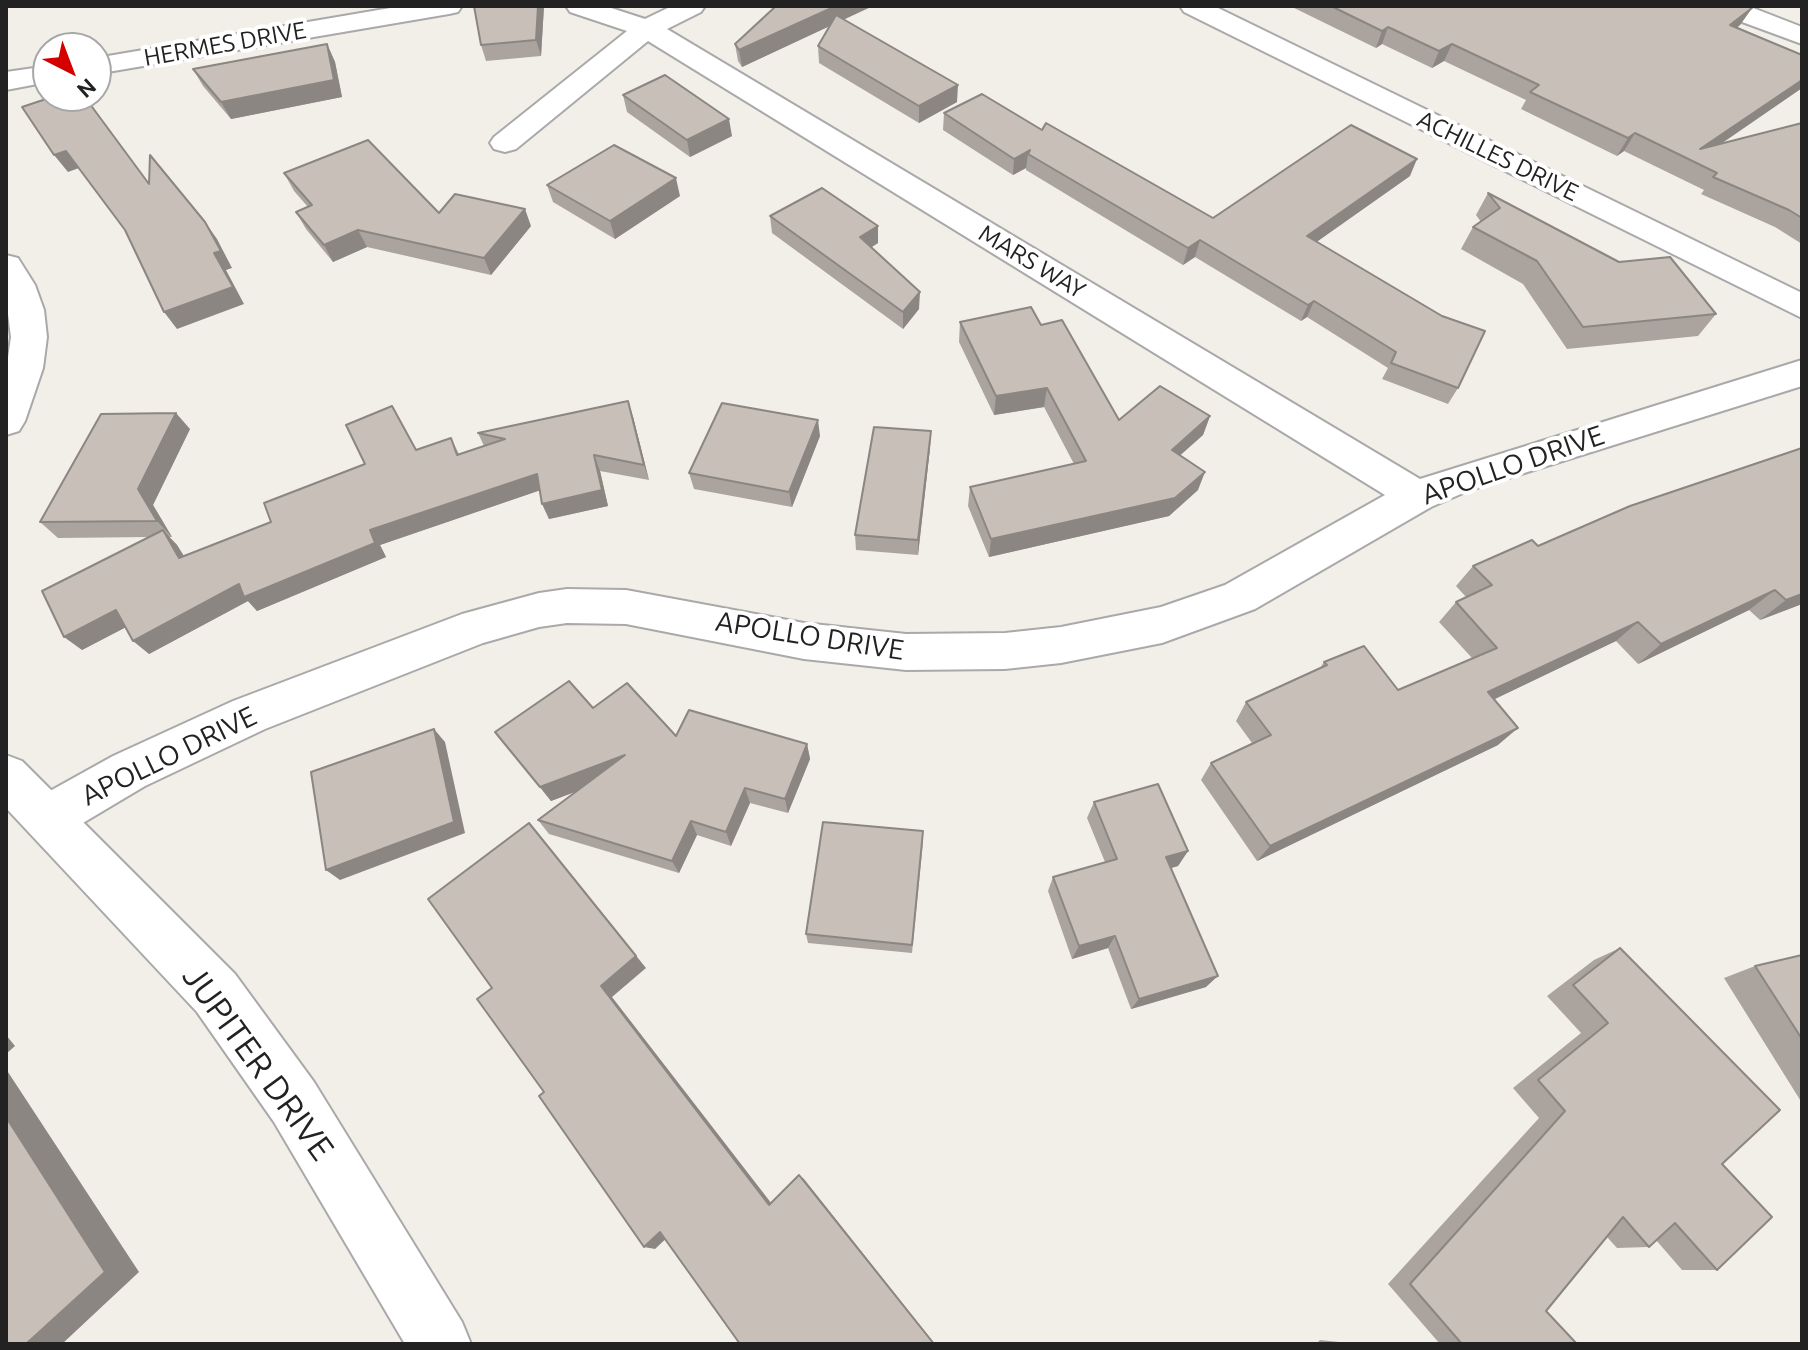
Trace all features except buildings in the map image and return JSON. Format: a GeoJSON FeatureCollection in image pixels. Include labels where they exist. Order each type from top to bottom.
{"type":"FeatureCollection","features":[{"type":"Feature","properties":{"kind":"street","name":"HERMES DRIVE"},"geometry":{"type":"LineString","coordinates":[[112,63],[449,6]]}},
{"type":"Feature","properties":{"kind":"street"},"geometry":{"type":"LineString","coordinates":[[579,6],[647,29]]}},
{"type":"Feature","properties":{"kind":"street"},"geometry":{"type":"LineString","coordinates":[[505,143],[647,29],[692,6]]}},
{"type":"Feature","properties":{"kind":"street","name":"ACHILLES DRIVE"},"geometry":{"type":"LineString","coordinates":[[1193,6],[1802,307]]}},
{"type":"Feature","properties":{"kind":"street"},"geometry":{"type":"LineString","coordinates":[[1724,6],[1802,36]]}},
{"type":"Feature","properties":{"kind":"street","name":"MARS WAY"},"geometry":{"type":"LineString","coordinates":[[647,29],[1417,496]]}},
{"type":"Feature","properties":{"kind":"street"},"geometry":{"type":"LineString","coordinates":[[6,81],[32,77]]}},
{"type":"Feature","properties":{"kind":"street"},"geometry":{"type":"LineString","coordinates":[[6,266],[18,285],[27,310],[29,337],[25,368],[6,421]]}},
{"type":"Feature","properties":{"kind":"street","name":"APOLLO DRIVE"},"geometry":{"type":"LineString","coordinates":[[49,817],[129,771],[249,715],[477,627],[539,610],[596,604],[641,608],[804,641],[906,652],[1005,651],[1061,645],[1162,625],[1240,597],[1417,496],[1494,467],[1802,373]]}},
{"type":"Feature","properties":{"kind":"street","name":"JUPITER DRIVE"},"geometry":{"type":"LineString","coordinates":[[6,776],[216,993],[294,1102],[440,1344]]}}]}
